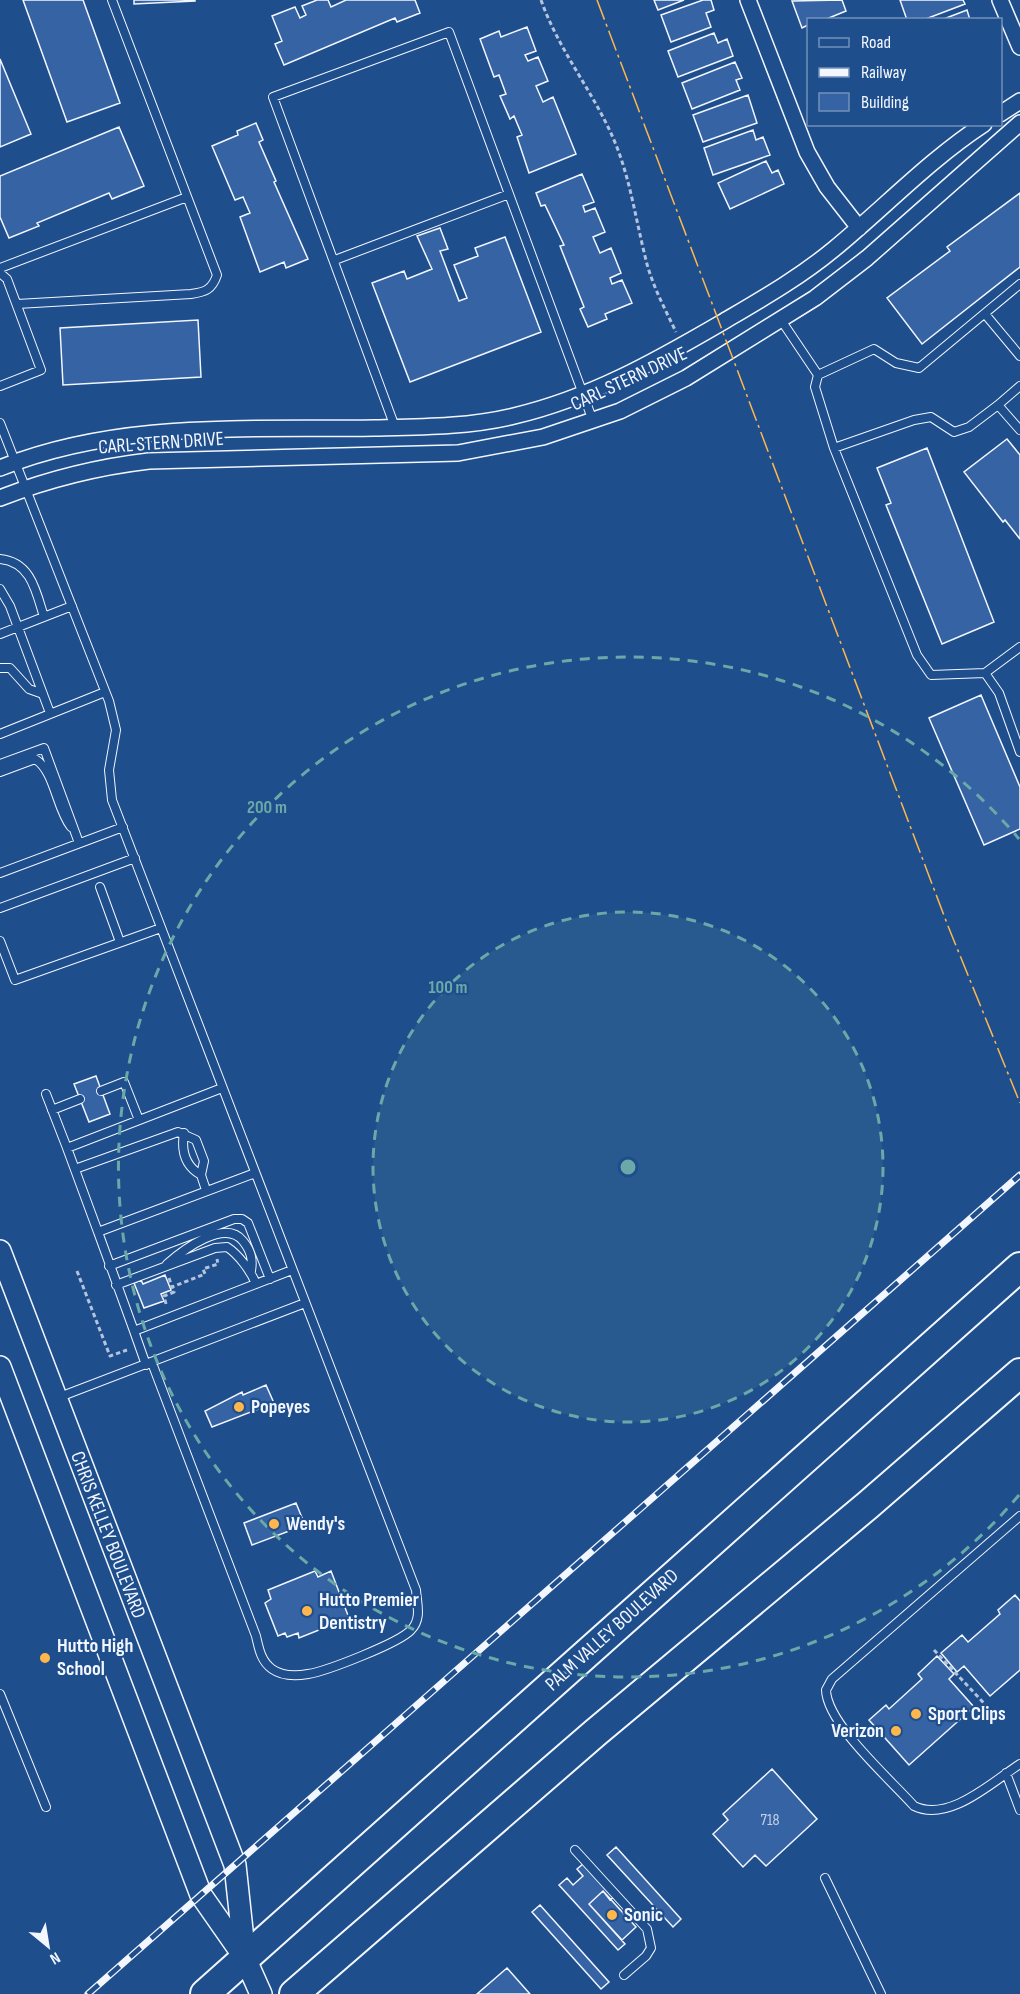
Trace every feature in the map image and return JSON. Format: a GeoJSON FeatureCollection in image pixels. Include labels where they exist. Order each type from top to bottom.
{"type":"FeatureCollection","features":[{"type":"Feature","properties":{"kind":"highway","name":"PALM VALLEY BOULEVARD"},"geometry":{"type":"LineString","coordinates":[[205,1994],[1020,1267]]}},
{"type":"Feature","properties":{"kind":"highway"},"geometry":{"type":"LineString","coordinates":[[294,1994],[595,1733],[868,1505],[1020,1373]]}},
{"type":"Feature","properties":{"kind":"main road","name":"CHRIS KELLEY BOULEVARD"},"geometry":{"type":"LineString","coordinates":[[0,1251],[235,1865],[245,1958]]}},
{"type":"Feature","properties":{"kind":"main road","name":"CHRIS KELLEY BOULEVARD"},"geometry":{"type":"LineString","coordinates":[[0,1367],[201,1895],[245,1958],[261,1994]]}},
{"type":"Feature","properties":{"kind":"street"},"geometry":{"type":"LineString","coordinates":[[748,0],[807,152],[826,187],[859,228]]}},
{"type":"Feature","properties":{"kind":"street"},"geometry":{"type":"LineString","coordinates":[[1000,0],[1020,47]]}},
{"type":"Feature","properties":{"kind":"street"},"geometry":{"type":"LineString","coordinates":[[1002,113],[1020,101]]}},
{"type":"Feature","properties":{"kind":"street","name":"CARL STERN DRIVE"},"geometry":{"type":"LineString","coordinates":[[0,498],[89,469],[149,461],[458,453],[510,445],[593,421],[670,386],[815,298],[867,258],[1020,123]]}},
{"type":"Feature","properties":{"kind":"street","name":"CARL STERN DRIVE"},"geometry":{"type":"LineString","coordinates":[[0,468],[79,443],[130,435],[438,426],[513,417],[583,395],[647,367],[767,296],[814,265],[928,166],[981,126]]}},
{"type":"Feature","properties":{"kind":"lane"},"geometry":{"type":"LineString","coordinates":[[17,303],[205,292],[214,286],[218,275],[112,0]]}},
{"type":"Feature","properties":{"kind":"lane"},"geometry":{"type":"LineString","coordinates":[[395,427],[273,97],[449,32],[593,421]]}},
{"type":"Feature","properties":{"kind":"lane"},"geometry":{"type":"LineString","coordinates":[[335,260],[509,194]]}},
{"type":"Feature","properties":{"kind":"lane"},"geometry":{"type":"LineString","coordinates":[[0,268],[187,197]]}},
{"type":"Feature","properties":{"kind":"lane"},"geometry":{"type":"LineString","coordinates":[[0,273],[7,279],[42,370],[0,386]]}},
{"type":"Feature","properties":{"kind":"lane"},"geometry":{"type":"LineString","coordinates":[[818,375],[874,349],[896,363],[920,368],[1020,284]]}},
{"type":"Feature","properties":{"kind":"lane"},"geometry":{"type":"LineString","coordinates":[[985,314],[1020,356]]}},
{"type":"Feature","properties":{"kind":"lane"},"geometry":{"type":"LineString","coordinates":[[781,320],[818,375],[815,387],[834,448],[917,655],[931,675],[985,673],[1020,647]]}},
{"type":"Feature","properties":{"kind":"lane"},"geometry":{"type":"LineString","coordinates":[[834,448],[914,420],[930,417],[954,432],[969,427],[1020,386]]}},
{"type":"Feature","properties":{"kind":"lane"},"geometry":{"type":"LineString","coordinates":[[998,405],[1020,430]]}},
{"type":"Feature","properties":{"kind":"lane"},"geometry":{"type":"LineString","coordinates":[[0,423],[105,692],[116,730],[109,770],[109,787],[123,827],[416,1590],[419,1616],[411,1630],[382,1647],[310,1674],[290,1675],[273,1669],[261,1658],[256,1636],[116,1285],[46,1094]]}},
{"type":"Feature","properties":{"kind":"lane"},"geometry":{"type":"LineString","coordinates":[[0,559],[17,562],[26,569],[44,617]]}},
{"type":"Feature","properties":{"kind":"lane"},"geometry":{"type":"LineString","coordinates":[[0,589],[6,596],[50,713]]}},
{"type":"Feature","properties":{"kind":"lane"},"geometry":{"type":"LineString","coordinates":[[0,634],[72,606]]}},
{"type":"Feature","properties":{"kind":"lane"},"geometry":{"type":"LineString","coordinates":[[0,668],[10,668],[29,689],[43,694]]}},
{"type":"Feature","properties":{"kind":"lane"},"geometry":{"type":"LineString","coordinates":[[985,673],[999,693],[1020,752]]}},
{"type":"Feature","properties":{"kind":"lane"},"geometry":{"type":"LineString","coordinates":[[0,734],[105,692]]}},
{"type":"Feature","properties":{"kind":"lane"},"geometry":{"type":"LineString","coordinates":[[0,764],[44,748],[79,843]]}},
{"type":"Feature","properties":{"kind":"lane"},"geometry":{"type":"LineString","coordinates":[[0,772],[35,759],[44,764],[62,816],[75,832]]}},
{"type":"Feature","properties":{"kind":"lane"},"geometry":{"type":"LineString","coordinates":[[0,873],[123,827]]}},
{"type":"Feature","properties":{"kind":"lane"},"geometry":{"type":"LineString","coordinates":[[0,908],[135,858]]}},
{"type":"Feature","properties":{"kind":"lane"},"geometry":{"type":"LineString","coordinates":[[100,887],[120,942]]}},
{"type":"Feature","properties":{"kind":"lane"},"geometry":{"type":"LineString","coordinates":[[0,941],[15,980],[161,928]]}},
{"type":"Feature","properties":{"kind":"lane"},"geometry":{"type":"LineString","coordinates":[[101,1091],[124,1082],[139,1120]]}},
{"type":"Feature","properties":{"kind":"lane"},"geometry":{"type":"LineString","coordinates":[[67,1148],[222,1088]]}},
{"type":"Feature","properties":{"kind":"lane"},"geometry":{"type":"LineString","coordinates":[[52,1110],[80,1099]]}},
{"type":"Feature","properties":{"kind":"lane"},"geometry":{"type":"LineString","coordinates":[[75,1168],[178,1132],[184,1133],[196,1140],[204,1161],[201,1175],[206,1190]]}},
{"type":"Feature","properties":{"kind":"lane"},"geometry":{"type":"LineString","coordinates":[[184,1133],[181,1146],[189,1168],[201,1175]]}},
{"type":"Feature","properties":{"kind":"lane"},"geometry":{"type":"LineString","coordinates":[[98,1232],[255,1173]]}},
{"type":"Feature","properties":{"kind":"lane"},"geometry":{"type":"LineString","coordinates":[[109,1266],[234,1219],[242,1219],[248,1223],[270,1279]]}},
{"type":"Feature","properties":{"kind":"lane"},"geometry":{"type":"LineString","coordinates":[[164,1269],[188,1245],[226,1232],[239,1236],[248,1248],[253,1260],[251,1271],[256,1284]]}},
{"type":"Feature","properties":{"kind":"lane"},"geometry":{"type":"LineString","coordinates":[[116,1285],[164,1269],[215,1248],[227,1247],[236,1253],[242,1265],[251,1271]]}},
{"type":"Feature","properties":{"kind":"lane"},"geometry":{"type":"LineString","coordinates":[[134,1331],[292,1270]]}},
{"type":"Feature","properties":{"kind":"lane"},"geometry":{"type":"LineString","coordinates":[[55,1398],[305,1303]]}},
{"type":"Feature","properties":{"kind":"lane"},"geometry":{"type":"LineString","coordinates":[[1020,1516],[832,1679],[826,1689],[830,1710],[843,1728],[914,1806],[922,1810],[950,1807],[1020,1764]]}},
{"type":"Feature","properties":{"kind":"lane"},"geometry":{"type":"LineString","coordinates":[[0,1694],[46,1807]]}},
{"type":"Feature","properties":{"kind":"lane"},"geometry":{"type":"LineString","coordinates":[[1006,1773],[1019,1807]]}},
{"type":"Feature","properties":{"kind":"lane"},"geometry":{"type":"LineString","coordinates":[[575,1850],[647,1929],[651,1948],[646,1956],[624,1975]]}},
{"type":"Feature","properties":{"kind":"lane"},"geometry":{"type":"LineString","coordinates":[[825,1878],[881,1994]]}},
{"type":"Feature","properties":{"kind":"path"},"geometry":{"type":"LineString","coordinates":[[541,0],[562,50],[618,148],[630,186],[656,291],[676,332]]}},
{"type":"Feature","properties":{"kind":"path"},"geometry":{"type":"LineString","coordinates":[[172,1287],[205,1275],[203,1269],[218,1264],[216,1256]]}},
{"type":"Feature","properties":{"kind":"path"},"geometry":{"type":"LineString","coordinates":[[158,1308],[167,1304],[164,1296],[174,1292],[164,1269]]}},
{"type":"Feature","properties":{"kind":"path"},"geometry":{"type":"LineString","coordinates":[[78,1271],[110,1356],[127,1350]]}},
{"type":"Feature","properties":{"kind":"path"},"geometry":{"type":"LineString","coordinates":[[934,1650],[995,1715]]}},
{"type":"Feature","properties":{"kind":"building"},"geometry":{"type":"Polygon","coordinates":[[[23,0],[83,0],[120,103],[67,122],[23,0]]]}},
{"type":"Feature","properties":{"kind":"building"},"geometry":{"type":"Polygon","coordinates":[[[134,0],[195,0],[195,1],[134,4],[134,0]]]}},
{"type":"Feature","properties":{"kind":"building"},"geometry":{"type":"Polygon","coordinates":[[[317,0],[328,0],[331,7],[346,0],[415,0],[420,13],[397,22],[395,18],[284,65],[275,44],[282,41],[272,16],[295,7],[300,18],[306,15],[302,6],[317,0]]]}},
{"type":"Feature","properties":{"kind":"building"},"geometry":{"type":"Polygon","coordinates":[[[654,0],[684,0],[658,10],[654,0]]]}},
{"type":"Feature","properties":{"kind":"building"},"geometry":{"type":"Polygon","coordinates":[[[703,0],[711,0],[714,10],[706,13],[711,27],[671,42],[661,15],[703,0]]]}},
{"type":"Feature","properties":{"kind":"building"},"geometry":{"type":"Polygon","coordinates":[[[842,0],[846,11],[829,18],[807,18],[807,26],[802,28],[792,1],[842,0]]]}},
{"type":"Feature","properties":{"kind":"building"},"geometry":{"type":"Polygon","coordinates":[[[900,0],[963,0],[965,4],[928,18],[906,18],[900,0]]]}},
{"type":"Feature","properties":{"kind":"building"},"geometry":{"type":"Polygon","coordinates":[[[967,10],[969,18],[946,18],[967,10]]]}},
{"type":"Feature","properties":{"kind":"building"},"geometry":{"type":"Polygon","coordinates":[[[527,27],[536,51],[525,55],[528,61],[538,57],[548,81],[536,86],[543,102],[553,97],[576,154],[529,173],[517,137],[522,135],[514,116],[510,119],[500,96],[506,94],[499,75],[494,77],[480,39],[499,31],[501,37],[527,27]]]}},
{"type":"Feature","properties":{"kind":"building"},"geometry":{"type":"Polygon","coordinates":[[[714,33],[718,43],[727,39],[733,56],[678,77],[668,51],[714,33]]]}},
{"type":"Feature","properties":{"kind":"building"},"geometry":{"type":"Polygon","coordinates":[[[0,59],[31,134],[0,147],[0,59]]]}},
{"type":"Feature","properties":{"kind":"building"},"geometry":{"type":"Polygon","coordinates":[[[735,62],[742,78],[736,80],[740,90],[692,109],[682,83],[735,62]]]}},
{"type":"Feature","properties":{"kind":"building"},"geometry":{"type":"Polygon","coordinates":[[[748,95],[757,123],[703,142],[693,115],[748,95]]]}},
{"type":"Feature","properties":{"kind":"building"},"geometry":{"type":"Polygon","coordinates":[[[256,123],[263,140],[259,142],[276,181],[274,182],[308,259],[286,268],[284,262],[260,272],[240,217],[250,213],[243,197],[235,200],[212,146],[238,135],[237,131],[256,123]]]}},
{"type":"Feature","properties":{"kind":"building"},"geometry":{"type":"Polygon","coordinates":[[[119,127],[144,186],[112,199],[109,193],[37,223],[39,226],[9,238],[0,217],[0,176],[119,127]]]}},
{"type":"Feature","properties":{"kind":"building"},"geometry":{"type":"Polygon","coordinates":[[[753,130],[756,140],[763,137],[770,155],[713,175],[704,148],[753,130]]]}},
{"type":"Feature","properties":{"kind":"building"},"geometry":{"type":"Polygon","coordinates":[[[766,161],[772,173],[778,170],[784,184],[730,209],[718,183],[766,161]]]}},
{"type":"Feature","properties":{"kind":"building"},"geometry":{"type":"Polygon","coordinates":[[[582,174],[594,202],[583,206],[585,212],[595,208],[605,232],[593,237],[600,253],[611,248],[621,273],[610,278],[612,284],[622,280],[632,303],[605,314],[607,319],[588,327],[580,309],[584,307],[560,246],[564,245],[545,205],[541,206],[536,193],[582,174]]]}},
{"type":"Feature","properties":{"kind":"building"},"geometry":{"type":"Polygon","coordinates":[[[1020,193],[1020,267],[922,344],[887,298],[950,251],[947,247],[1020,193]]]}},
{"type":"Feature","properties":{"kind":"building"},"geometry":{"type":"Polygon","coordinates":[[[440,228],[448,249],[440,251],[459,301],[467,298],[454,265],[478,256],[475,248],[505,237],[541,332],[410,382],[372,283],[404,271],[407,279],[432,269],[417,236],[440,228]]]}},
{"type":"Feature","properties":{"kind":"building"},"geometry":{"type":"Polygon","coordinates":[[[198,320],[201,377],[63,385],[60,328],[198,320]]]}},
{"type":"Feature","properties":{"kind":"building"},"geometry":{"type":"Polygon","coordinates":[[[1007,439],[1020,455],[1020,539],[1005,520],[1003,522],[964,472],[1007,439]]]}},
{"type":"Feature","properties":{"kind":"building"},"geometry":{"type":"Polygon","coordinates":[[[927,448],[994,622],[942,644],[886,505],[891,503],[877,468],[927,448]]]}},
{"type":"Feature","properties":{"kind":"building"},"geometry":{"type":"Polygon","coordinates":[[[981,695],[1020,787],[1020,829],[984,845],[929,718],[981,695]]]}},
{"type":"Feature","properties":{"kind":"building"},"geometry":{"type":"Polygon","coordinates":[[[96,1076],[110,1114],[89,1122],[74,1084],[96,1076]]]}},
{"type":"Feature","properties":{"kind":"building"},"geometry":{"type":"Polygon","coordinates":[[[165,1275],[171,1290],[161,1294],[164,1301],[144,1308],[134,1283],[141,1280],[143,1284],[165,1275]]]}},
{"type":"Feature","properties":{"kind":"building","name":"Popeyes"},"geometry":{"type":"Polygon","coordinates":[[[266,1385],[274,1403],[212,1427],[205,1411],[242,1392],[243,1395],[266,1385]]]}},
{"type":"Feature","properties":{"kind":"building","name":"Wendy's"},"geometry":{"type":"Polygon","coordinates":[[[296,1503],[305,1525],[252,1545],[244,1523],[296,1503]]]}},
{"type":"Feature","properties":{"kind":"building","name":"Hutto Premier Dentistry"},"geometry":{"type":"Polygon","coordinates":[[[315,1571],[318,1577],[331,1571],[349,1618],[299,1638],[298,1633],[287,1637],[285,1633],[278,1636],[265,1603],[271,1599],[268,1590],[315,1571]]]}},
{"type":"Feature","properties":{"kind":"building"},"geometry":{"type":"Polygon","coordinates":[[[1015,1595],[1020,1601],[1020,1670],[990,1696],[964,1666],[957,1672],[941,1653],[962,1635],[968,1642],[1000,1614],[998,1610],[1015,1595]]]}},
{"type":"Feature","properties":{"kind":"building"},"geometry":{"type":"Polygon","coordinates":[[[937,1656],[954,1674],[949,1679],[974,1707],[909,1765],[869,1720],[886,1705],[889,1709],[922,1679],[918,1674],[937,1656]]]}},
{"type":"Feature","properties":{"kind":"building"},"geometry":{"type":"Polygon","coordinates":[[[772,1769],[817,1819],[766,1866],[755,1855],[743,1867],[713,1834],[728,1820],[723,1814],[772,1769]]]}},
{"type":"Feature","properties":{"kind":"building"},"geometry":{"type":"Polygon","coordinates":[[[616,1847],[681,1919],[673,1927],[607,1855],[616,1847]]]}},
{"type":"Feature","properties":{"kind":"building"},"geometry":{"type":"Polygon","coordinates":[[[583,1864],[614,1897],[610,1900],[603,1891],[589,1904],[625,1944],[618,1950],[559,1885],[567,1878],[573,1885],[583,1876],[577,1869],[583,1864]]]}},
{"type":"Feature","properties":{"kind":"building","name":"Sonic"},"geometry":{"type":"Polygon","coordinates":[[[603,1891],[636,1927],[622,1940],[589,1904],[603,1891]]]}},
{"type":"Feature","properties":{"kind":"building"},"geometry":{"type":"Polygon","coordinates":[[[540,1905],[609,1982],[601,1989],[532,1912],[540,1905]]]}},
{"type":"Feature","properties":{"kind":"building"},"geometry":{"type":"Polygon","coordinates":[[[507,1968],[530,1994],[477,1994],[507,1968]]]}},
{"type":"Feature","properties":{"kind":"railway"},"geometry":{"type":"LineString","coordinates":[[88,1994],[1020,1175]]}},
{"type":"Feature","properties":{"kind":"power"},"geometry":{"type":"LineString","coordinates":[[597,0],[948,926],[1020,1103]]}},
{"type":"Feature","properties":{"kind":"place","name":"Popeyes"},"geometry":{"type":"Point","coordinates":[239,1407]}},
{"type":"Feature","properties":{"kind":"place","name":"Wendy's"},"geometry":{"type":"Point","coordinates":[274,1524]}},
{"type":"Feature","properties":{"kind":"place","name":"Hutto Premier Dentistry"},"geometry":{"type":"Point","coordinates":[307,1611]}},
{"type":"Feature","properties":{"kind":"place","name":"Hutto High School"},"geometry":{"type":"Point","coordinates":[45,1658]}},
{"type":"Feature","properties":{"kind":"place","name":"Sport Clips"},"geometry":{"type":"Point","coordinates":[916,1714]}},
{"type":"Feature","properties":{"kind":"place","name":"Verizon"},"geometry":{"type":"Point","coordinates":[896,1731]}},
{"type":"Feature","properties":{"kind":"place","name":"Sonic"},"geometry":{"type":"Point","coordinates":[612,1915]}}]}
